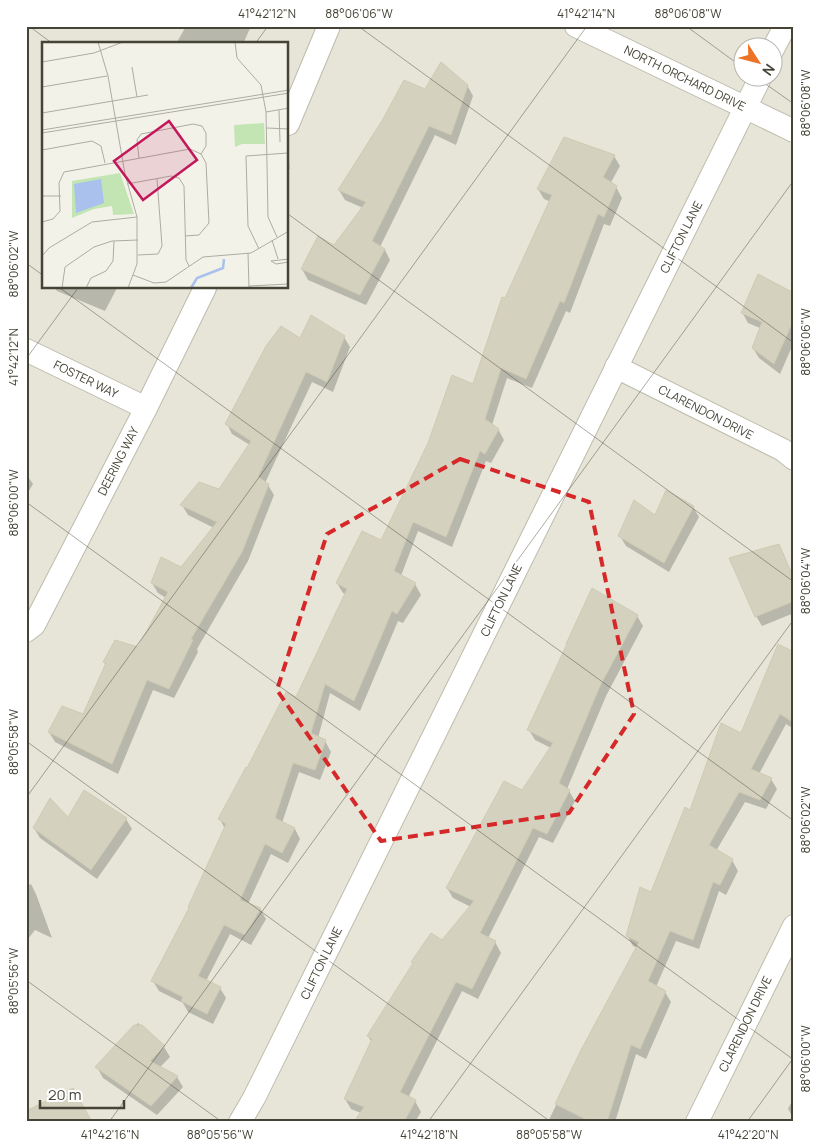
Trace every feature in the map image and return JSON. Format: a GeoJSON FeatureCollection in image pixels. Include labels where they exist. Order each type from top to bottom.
{"type":"FeatureCollection","features":[{"type":"Feature","properties":{"kind":"street"},"geometry":{"type":"LineString","coordinates":[[289,122],[329,26]]}},
{"type":"Feature","properties":{"kind":"street","name":"NORTH ORCHARD DRIVE"},"geometry":{"type":"LineString","coordinates":[[576,26],[794,131]]}},
{"type":"Feature","properties":{"kind":"street"},"geometry":{"type":"LineString","coordinates":[[779,38],[785,26]]}},
{"type":"Feature","properties":{"kind":"street","name":"CLIFTON LANE"},"geometry":{"type":"LineString","coordinates":[[240,1122],[254,1098],[755,88]]}},
{"type":"Feature","properties":{"kind":"street","name":"DEERING WAY"},"geometry":{"type":"LineString","coordinates":[[26,631],[34,625],[146,408],[204,289]]}},
{"type":"Feature","properties":{"kind":"street","name":"FOSTER WAY"},"geometry":{"type":"LineString","coordinates":[[26,350],[146,408]]}},
{"type":"Feature","properties":{"kind":"street","name":"CLARENDON DRIVE"},"geometry":{"type":"LineString","coordinates":[[616,367],[783,450],[794,459]]}},
{"type":"Feature","properties":{"kind":"street","name":"CLARENDON DRIVE"},"geometry":{"type":"LineString","coordinates":[[697,1122],[794,926]]}},
{"type":"Feature","properties":{"kind":"highlighted area"},"geometry":{"type":"Polygon","coordinates":[[[460,459],[589,502],[634,714],[569,813],[381,841],[277,690],[327,534],[460,459]]]}},
{"type":"Feature","properties":{"kind":"shaded area"},"geometry":{"type":"Polygon","coordinates":[[[26,26],[794,26],[794,1122],[26,1122],[26,26]]]}},
{"type":"Feature","properties":{"kind":"building"},"geometry":{"type":"Polygon","coordinates":[[[441,62],[468,85],[451,135],[429,126],[372,241],[385,249],[360,295],[301,269],[318,236],[334,245],[366,202],[338,190],[383,119],[404,80],[425,89],[441,62]]]}},
{"type":"Feature","properties":{"kind":"building"},"geometry":{"type":"Polygon","coordinates":[[[564,137],[615,155],[603,177],[617,186],[604,217],[598,214],[564,303],[560,301],[526,379],[501,368],[485,419],[499,429],[485,454],[480,451],[446,537],[413,522],[394,571],[416,583],[397,614],[392,611],[354,701],[325,684],[311,733],[326,740],[315,770],[293,763],[275,818],[295,828],[282,853],[265,844],[240,900],[261,908],[245,935],[224,925],[198,976],[221,987],[207,1014],[181,1001],[183,997],[151,981],[189,908],[226,824],[218,819],[286,692],[296,697],[347,589],[336,583],[362,531],[381,540],[428,443],[452,375],[473,384],[502,297],[505,298],[552,195],[537,189],[564,137]]]}},
{"type":"Feature","properties":{"kind":"building"},"geometry":{"type":"Polygon","coordinates":[[[758,274],[794,293],[794,319],[774,364],[752,348],[762,322],[741,313],[758,274]]]}},
{"type":"Feature","properties":{"kind":"building"},"geometry":{"type":"Polygon","coordinates":[[[311,315],[345,336],[327,382],[306,372],[258,477],[269,484],[242,552],[191,639],[193,640],[169,689],[147,680],[112,764],[48,732],[62,706],[83,714],[106,663],[103,662],[115,640],[138,647],[168,592],[151,583],[161,557],[181,567],[217,522],[180,505],[199,482],[219,489],[251,441],[225,424],[266,346],[281,326],[300,338],[311,315]]]}},
{"type":"Feature","properties":{"kind":"building"},"geometry":{"type":"Polygon","coordinates":[[[666,490],[694,506],[664,563],[618,536],[634,500],[655,515],[666,490]]]}},
{"type":"Feature","properties":{"kind":"building"},"geometry":{"type":"Polygon","coordinates":[[[779,544],[794,579],[794,601],[755,617],[729,558],[779,544]]]}},
{"type":"Feature","properties":{"kind":"building"},"geometry":{"type":"Polygon","coordinates":[[[592,588],[638,615],[600,686],[559,783],[570,790],[547,834],[533,828],[480,933],[496,941],[472,989],[456,982],[400,1092],[416,1100],[404,1122],[354,1122],[364,1107],[344,1099],[372,1039],[367,1036],[413,963],[411,962],[431,933],[442,940],[474,901],[446,888],[504,781],[522,790],[553,743],[527,730],[592,588]]]}},
{"type":"Feature","properties":{"kind":"building"},"geometry":{"type":"Polygon","coordinates":[[[778,644],[794,652],[794,723],[780,714],[751,769],[772,778],[760,800],[739,792],[709,845],[733,859],[720,885],[713,882],[693,940],[670,931],[648,981],[666,991],[640,1049],[631,1045],[607,1122],[591,1122],[555,1104],[581,1050],[639,942],[626,936],[640,887],[651,892],[685,807],[690,810],[721,723],[741,733],[778,644]]]}},
{"type":"Feature","properties":{"kind":"building"},"geometry":{"type":"Polygon","coordinates":[[[84,790],[127,818],[91,870],[33,828],[50,798],[68,817],[84,790]]]}},
{"type":"Feature","properties":{"kind":"building"},"geometry":{"type":"Polygon","coordinates":[[[134,1025],[142,1025],[165,1046],[150,1061],[178,1076],[151,1106],[95,1067],[134,1025]]]}},
{"type":"Feature","properties":{"kind":"building"},"geometry":{"type":"Polygon","coordinates":[[[73,1088],[92,1122],[26,1122],[26,1111],[73,1088]]]}}]}
